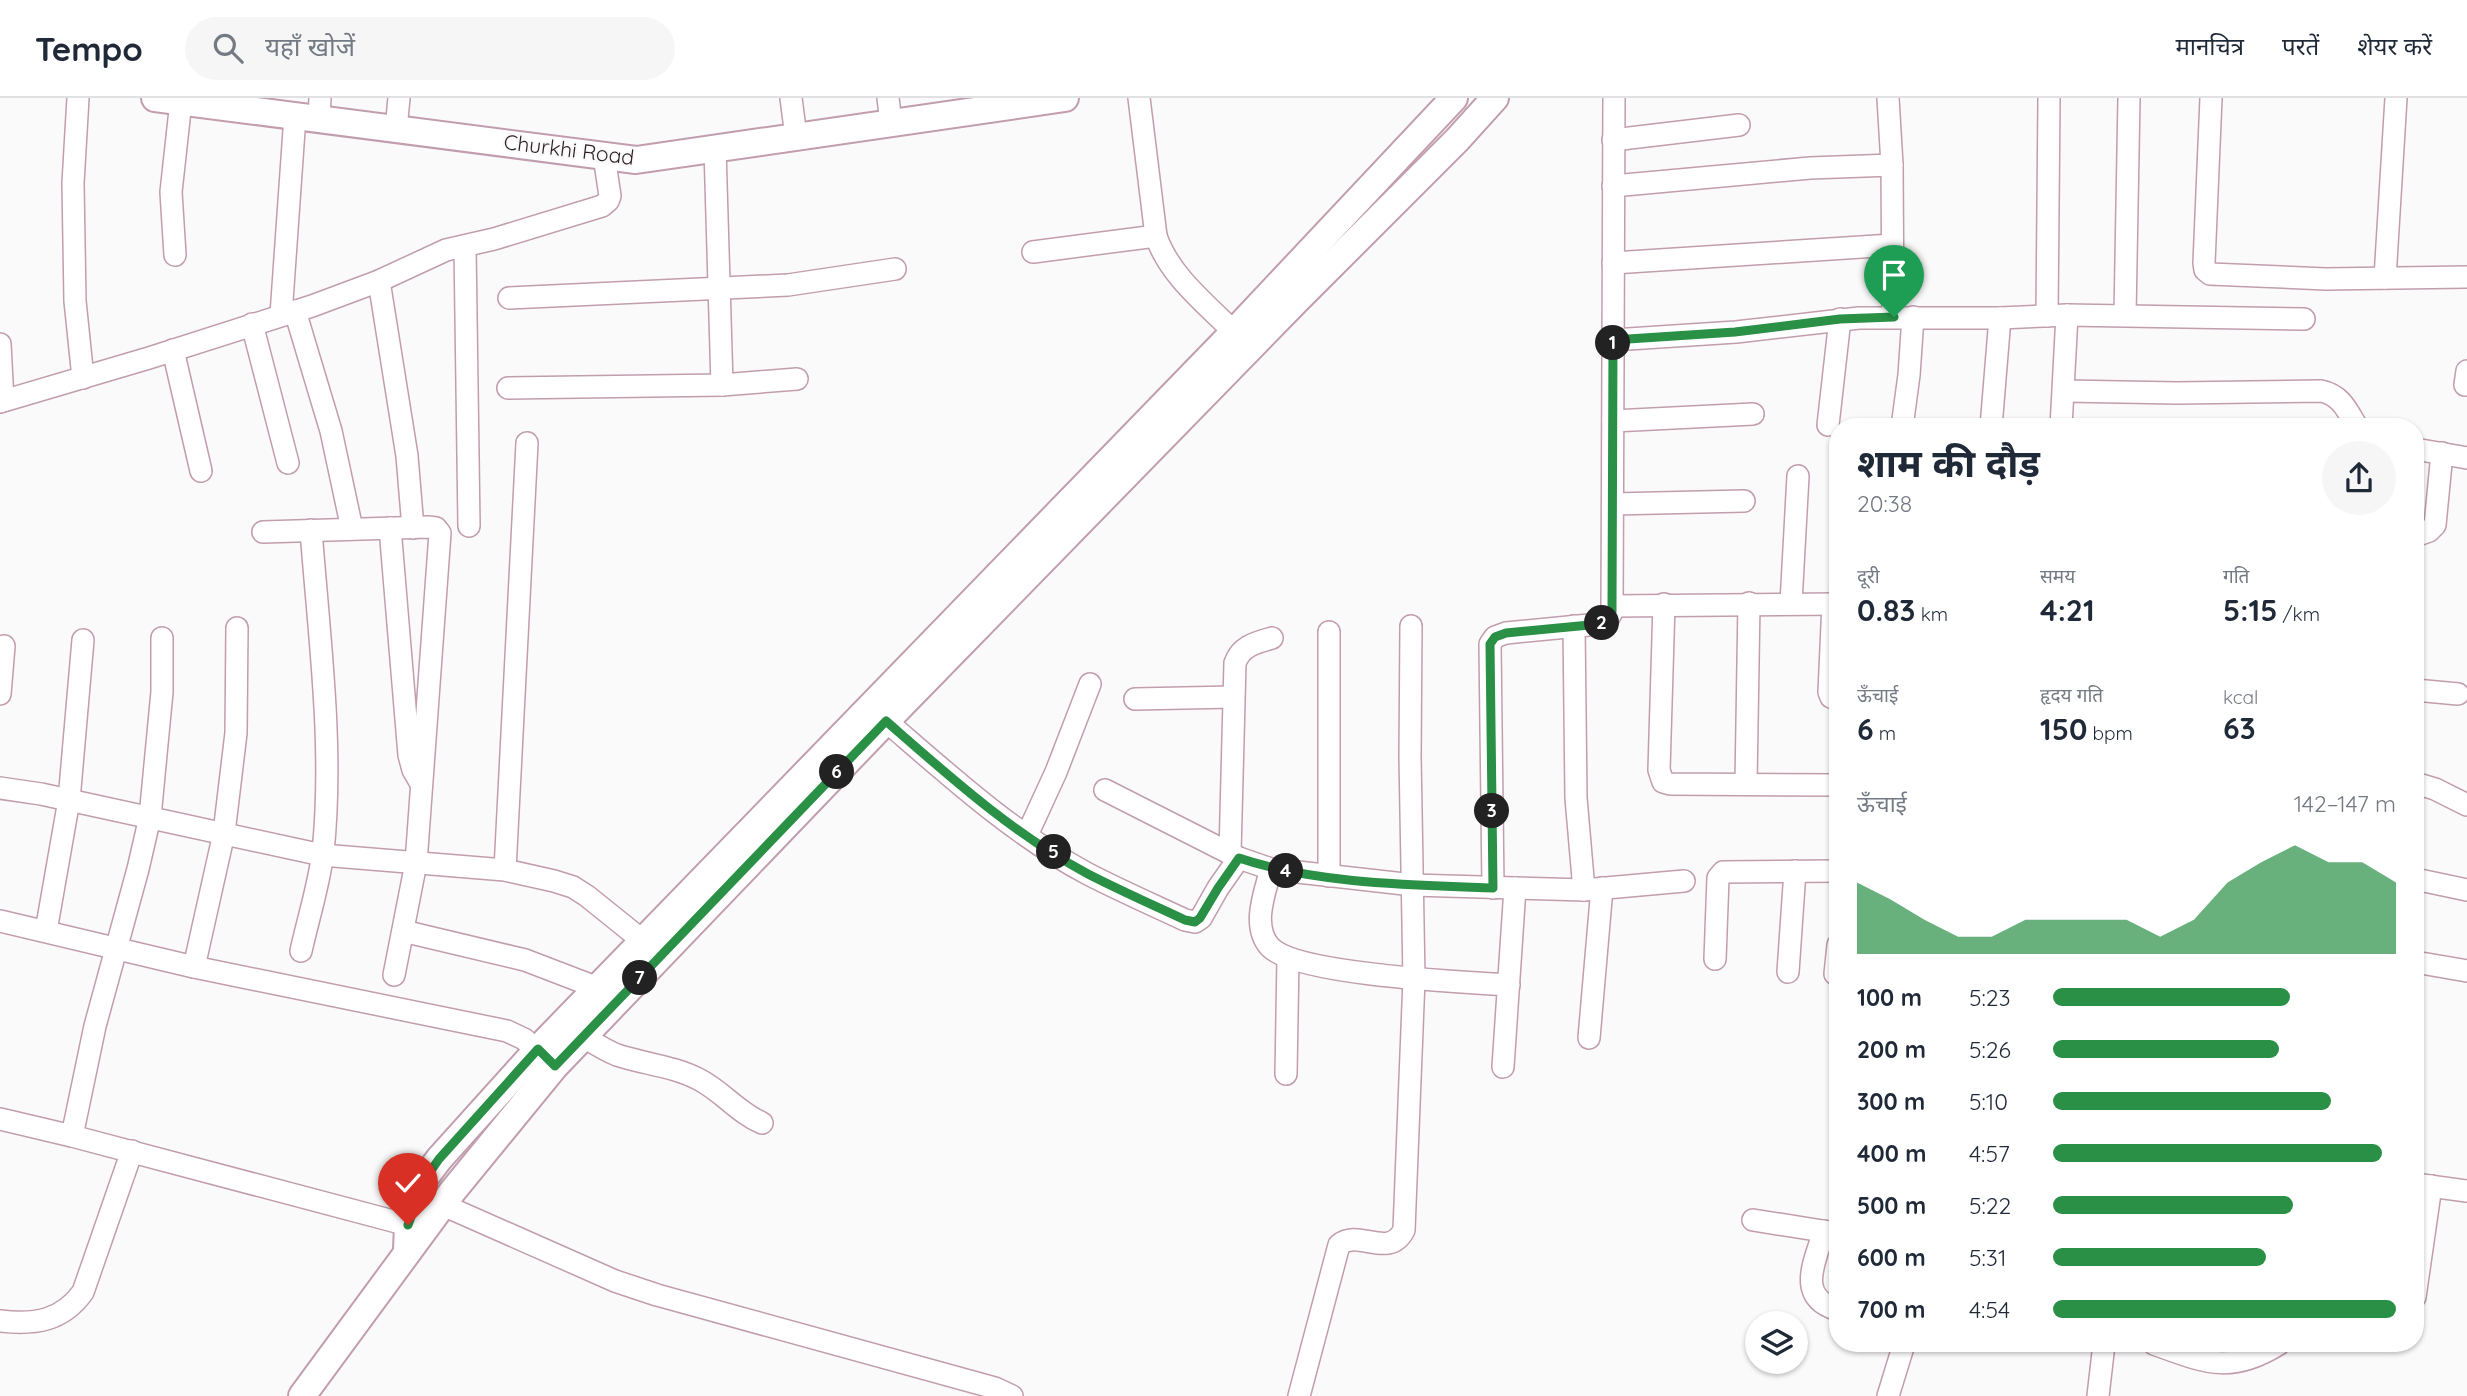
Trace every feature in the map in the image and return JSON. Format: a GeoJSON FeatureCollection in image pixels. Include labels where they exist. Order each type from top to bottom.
{"type":"FeatureCollection","features":[{"type":"Feature","properties":{"kind":"street"},"geometry":{"type":"LineString","coordinates":[[78,98],[73,183],[75,301],[83,378]]}},
{"type":"Feature","properties":{"kind":"street"},"geometry":{"type":"LineString","coordinates":[[396,129],[399,98]]}},
{"type":"Feature","properties":{"kind":"street"},"geometry":{"type":"LineString","coordinates":[[791,98],[796,137]]}},
{"type":"Feature","properties":{"kind":"street","name":"Churkhi Road"},"geometry":{"type":"LineString","coordinates":[[168,100],[299,109],[396,129],[636,160],[796,137],[889,111],[1065,98]]}},
{"type":"Feature","properties":{"kind":"street"},"geometry":{"type":"LineString","coordinates":[[1139,98],[1156,236],[1161,252],[1172,269],[1234,332]]}},
{"type":"Feature","properties":{"kind":"street"},"geometry":{"type":"LineString","coordinates":[[302,1396],[408,1238],[443,1205],[598,988],[1234,332],[1454,98]]}},
{"type":"Feature","properties":{"kind":"street"},"geometry":{"type":"LineString","coordinates":[[408,1238],[425,1179],[439,1159],[546,1058],[584,1037],[886,721],[1296,300],[1457,140],[1495,98]]}},
{"type":"Feature","properties":{"kind":"street"},"geometry":{"type":"LineString","coordinates":[[1493,888],[1490,644],[1495,637],[1506,633],[1600,624],[1607,621],[1613,606],[1614,98]]}},
{"type":"Feature","properties":{"kind":"street"},"geometry":{"type":"LineString","coordinates":[[1888,98],[1892,165],[1892,245],[1909,375],[1903,418]]}},
{"type":"Feature","properties":{"kind":"street"},"geometry":{"type":"LineString","coordinates":[[2049,98],[2057,315],[2065,391],[2063,418]]}},
{"type":"Feature","properties":{"kind":"street"},"geometry":{"type":"LineString","coordinates":[[2125,315],[2129,98]]}},
{"type":"Feature","properties":{"kind":"street"},"geometry":{"type":"LineString","coordinates":[[2211,98],[2205,224],[2205,270],[2210,274],[2467,277]]}},
{"type":"Feature","properties":{"kind":"street"},"geometry":{"type":"LineString","coordinates":[[2385,278],[2396,98]]}},
{"type":"Feature","properties":{"kind":"street"},"geometry":{"type":"LineString","coordinates":[[168,100],[176,255]]}},
{"type":"Feature","properties":{"kind":"street"},"geometry":{"type":"LineString","coordinates":[[299,109],[288,313],[331,431],[352,529]]}},
{"type":"Feature","properties":{"kind":"street"},"geometry":{"type":"LineString","coordinates":[[1613,140],[1739,125]]}},
{"type":"Feature","properties":{"kind":"street"},"geometry":{"type":"LineString","coordinates":[[715,149],[722,385]]}},
{"type":"Feature","properties":{"kind":"street"},"geometry":{"type":"LineString","coordinates":[[0,344],[1,402],[288,313],[379,281],[434,255],[602,206],[610,196],[604,156]]}},
{"type":"Feature","properties":{"kind":"street"},"geometry":{"type":"LineString","coordinates":[[1613,186],[1810,168],[1892,165]]}},
{"type":"Feature","properties":{"kind":"street"},"geometry":{"type":"LineString","coordinates":[[1033,252],[1156,236]]}},
{"type":"Feature","properties":{"kind":"street"},"geometry":{"type":"LineString","coordinates":[[1613,263],[1892,245]]}},
{"type":"Feature","properties":{"kind":"street"},"geometry":{"type":"LineString","coordinates":[[466,246],[469,526]]}},
{"type":"Feature","properties":{"kind":"street"},"geometry":{"type":"LineString","coordinates":[[509,298],[788,285],[895,269]]}},
{"type":"Feature","properties":{"kind":"street"},"geometry":{"type":"LineString","coordinates":[[379,281],[407,456],[413,528]]}},
{"type":"Feature","properties":{"kind":"street"},"geometry":{"type":"LineString","coordinates":[[1613,340],[1735,332],[1840,319],[1903,317],[2125,315],[2304,319]]}},
{"type":"Feature","properties":{"kind":"street"},"geometry":{"type":"LineString","coordinates":[[1992,418],[2000,318]]}},
{"type":"Feature","properties":{"kind":"street"},"geometry":{"type":"LineString","coordinates":[[1828,425],[1840,319]]}},
{"type":"Feature","properties":{"kind":"street"},"geometry":{"type":"LineString","coordinates":[[252,324],[288,463]]}},
{"type":"Feature","properties":{"kind":"street"},"geometry":{"type":"LineString","coordinates":[[173,350],[201,471]]}},
{"type":"Feature","properties":{"kind":"street"},"geometry":{"type":"LineString","coordinates":[[508,388],[722,385],[797,379]]}},
{"type":"Feature","properties":{"kind":"street"},"geometry":{"type":"LineString","coordinates":[[2065,391],[2321,391],[2340,399],[2352,418]]}},
{"type":"Feature","properties":{"kind":"street"},"geometry":{"type":"LineString","coordinates":[[1613,421],[1753,414]]}},
{"type":"Feature","properties":{"kind":"street"},"geometry":{"type":"LineString","coordinates":[[505,870],[527,443]]}},
{"type":"Feature","properties":{"kind":"street"},"geometry":{"type":"LineString","coordinates":[[2424,450],[2467,458]]}},
{"type":"Feature","properties":{"kind":"street"},"geometry":{"type":"LineString","coordinates":[[2424,533],[2435,525],[2442,453]]}},
{"type":"Feature","properties":{"kind":"street"},"geometry":{"type":"LineString","coordinates":[[1791,603],[1798,476]]}},
{"type":"Feature","properties":{"kind":"street"},"geometry":{"type":"LineString","coordinates":[[1613,504],[1744,501]]}},
{"type":"Feature","properties":{"kind":"street"},"geometry":{"type":"LineString","coordinates":[[390,528],[409,755],[413,770],[422,785]]}},
{"type":"Feature","properties":{"kind":"street"},"geometry":{"type":"LineString","coordinates":[[263,532],[436,528],[440,533],[416,863],[394,975]]}},
{"type":"Feature","properties":{"kind":"street"},"geometry":{"type":"LineString","coordinates":[[301,951],[322,855],[327,793],[311,530]]}},
{"type":"Feature","properties":{"kind":"street"},"geometry":{"type":"LineString","coordinates":[[1746,783],[1749,603]]}},
{"type":"Feature","properties":{"kind":"street"},"geometry":{"type":"LineString","coordinates":[[1613,606],[1829,603]]}},
{"type":"Feature","properties":{"kind":"street"},"geometry":{"type":"LineString","coordinates":[[1664,604],[1660,684],[1660,776],[1663,782],[1829,785]]}},
{"type":"Feature","properties":{"kind":"street"},"geometry":{"type":"LineString","coordinates":[[1299,1396],[1339,1245],[1352,1240],[1393,1243],[1400,1238],[1404,1230],[1414,979],[1410,626]]}},
{"type":"Feature","properties":{"kind":"street"},"geometry":{"type":"LineString","coordinates":[[1574,626],[1576,798],[1593,889],[1589,1038]]}},
{"type":"Feature","properties":{"kind":"street"},"geometry":{"type":"LineString","coordinates":[[194,967],[224,834],[236,733],[237,628]]}},
{"type":"Feature","properties":{"kind":"street"},"geometry":{"type":"LineString","coordinates":[[1329,632],[1329,876]]}},
{"type":"Feature","properties":{"kind":"street"},"geometry":{"type":"LineString","coordinates":[[72,1136],[95,1026],[150,817],[162,692],[163,638]]}},
{"type":"Feature","properties":{"kind":"street"},"geometry":{"type":"LineString","coordinates":[[886,721],[970,794],[1027,835],[1087,873],[1185,920],[1195,922],[1218,888],[1234,856],[1235,663],[1238,653],[1246,647],[1272,638]]}},
{"type":"Feature","properties":{"kind":"street"},"geometry":{"type":"LineString","coordinates":[[46,931],[69,800],[83,640]]}},
{"type":"Feature","properties":{"kind":"street"},"geometry":{"type":"LineString","coordinates":[[0,694],[4,646]]}},
{"type":"Feature","properties":{"kind":"street"},"geometry":{"type":"LineString","coordinates":[[1027,835],[1056,772],[1090,684]]}},
{"type":"Feature","properties":{"kind":"street"},"geometry":{"type":"LineString","coordinates":[[2424,691],[2458,694]]}},
{"type":"Feature","properties":{"kind":"street"},"geometry":{"type":"LineString","coordinates":[[1135,699],[1233,697]]}},
{"type":"Feature","properties":{"kind":"street"},"geometry":{"type":"LineString","coordinates":[[2424,786],[2467,804]]}},
{"type":"Feature","properties":{"kind":"street"},"geometry":{"type":"LineString","coordinates":[[0,788],[69,800],[322,855],[505,870],[573,887],[587,895],[643,941]]}},
{"type":"Feature","properties":{"kind":"street"},"geometry":{"type":"LineString","coordinates":[[1105,790],[1234,856],[1271,869],[1413,885],[1493,888],[1593,889],[1684,881]]}},
{"type":"Feature","properties":{"kind":"street"},"geometry":{"type":"LineString","coordinates":[[1271,869],[1262,904],[1262,933],[1270,947],[1288,958],[1317,966],[1414,979],[1509,985]]}},
{"type":"Feature","properties":{"kind":"street"},"geometry":{"type":"LineString","coordinates":[[1788,972],[1795,871]]}},
{"type":"Feature","properties":{"kind":"street"},"geometry":{"type":"LineString","coordinates":[[1715,959],[1718,878],[1723,872],[1829,871]]}},
{"type":"Feature","properties":{"kind":"street"},"geometry":{"type":"LineString","coordinates":[[2424,881],[2467,890]]}},
{"type":"Feature","properties":{"kind":"street"},"geometry":{"type":"LineString","coordinates":[[1503,1067],[1516,888]]}},
{"type":"Feature","properties":{"kind":"street"},"geometry":{"type":"LineString","coordinates":[[0,921],[194,967],[507,1031],[524,1039],[546,1058]]}},
{"type":"Feature","properties":{"kind":"street"},"geometry":{"type":"LineString","coordinates":[[403,932],[525,960],[598,988]]}},
{"type":"Feature","properties":{"kind":"street"},"geometry":{"type":"LineString","coordinates":[[1286,1074],[1288,958]]}},
{"type":"Feature","properties":{"kind":"street"},"geometry":{"type":"LineString","coordinates":[[2424,964],[2467,971]]}},
{"type":"Feature","properties":{"kind":"street"},"geometry":{"type":"LineString","coordinates":[[584,1037],[617,1055],[699,1079],[718,1090],[730,1104],[762,1123]]}},
{"type":"Feature","properties":{"kind":"street"},"geometry":{"type":"LineString","coordinates":[[0,1119],[132,1151],[408,1238]]}},
{"type":"Feature","properties":{"kind":"street"},"geometry":{"type":"LineString","coordinates":[[0,1321],[41,1320],[61,1315],[83,1292],[132,1151]]}},
{"type":"Feature","properties":{"kind":"street"},"geometry":{"type":"LineString","coordinates":[[2424,1185],[2467,1191]]}},
{"type":"Feature","properties":{"kind":"street"},"geometry":{"type":"LineString","coordinates":[[443,1205],[615,1281],[995,1388],[1013,1396]]}},
{"type":"Feature","properties":{"kind":"street"},"geometry":{"type":"LineString","coordinates":[[1753,1220],[1829,1232]]}},
{"type":"Feature","properties":{"kind":"street"},"geometry":{"type":"LineString","coordinates":[[1829,1237],[1811,1279],[1815,1297],[1829,1308]]}},
{"type":"Feature","properties":{"kind":"street"},"geometry":{"type":"LineString","coordinates":[[1888,1396],[1901,1352]]}},
{"type":"Feature","properties":{"kind":"street"},"geometry":{"type":"LineString","coordinates":[[2098,1396],[2103,1352]]}},
{"type":"Feature","properties":{"kind":"street"},"geometry":{"type":"LineString","coordinates":[[2179,1352],[2217,1364],[2237,1363],[2266,1352]]}},
{"type":"Feature","properties":{"kind":"route"},"geometry":{"type":"LineString","coordinates":[[408,1225],[415,1200],[439,1159],[538,1049],[555,1066],[886,721],[970,794],[1027,835],[1087,873],[1185,920],[1195,922],[1200,918],[1239,858],[1271,869],[1353,880],[1493,888],[1490,644],[1495,637],[1506,633],[1600,624],[1607,621],[1612,612],[1613,340],[1735,332],[1826,320],[1894,317]]}}]}
